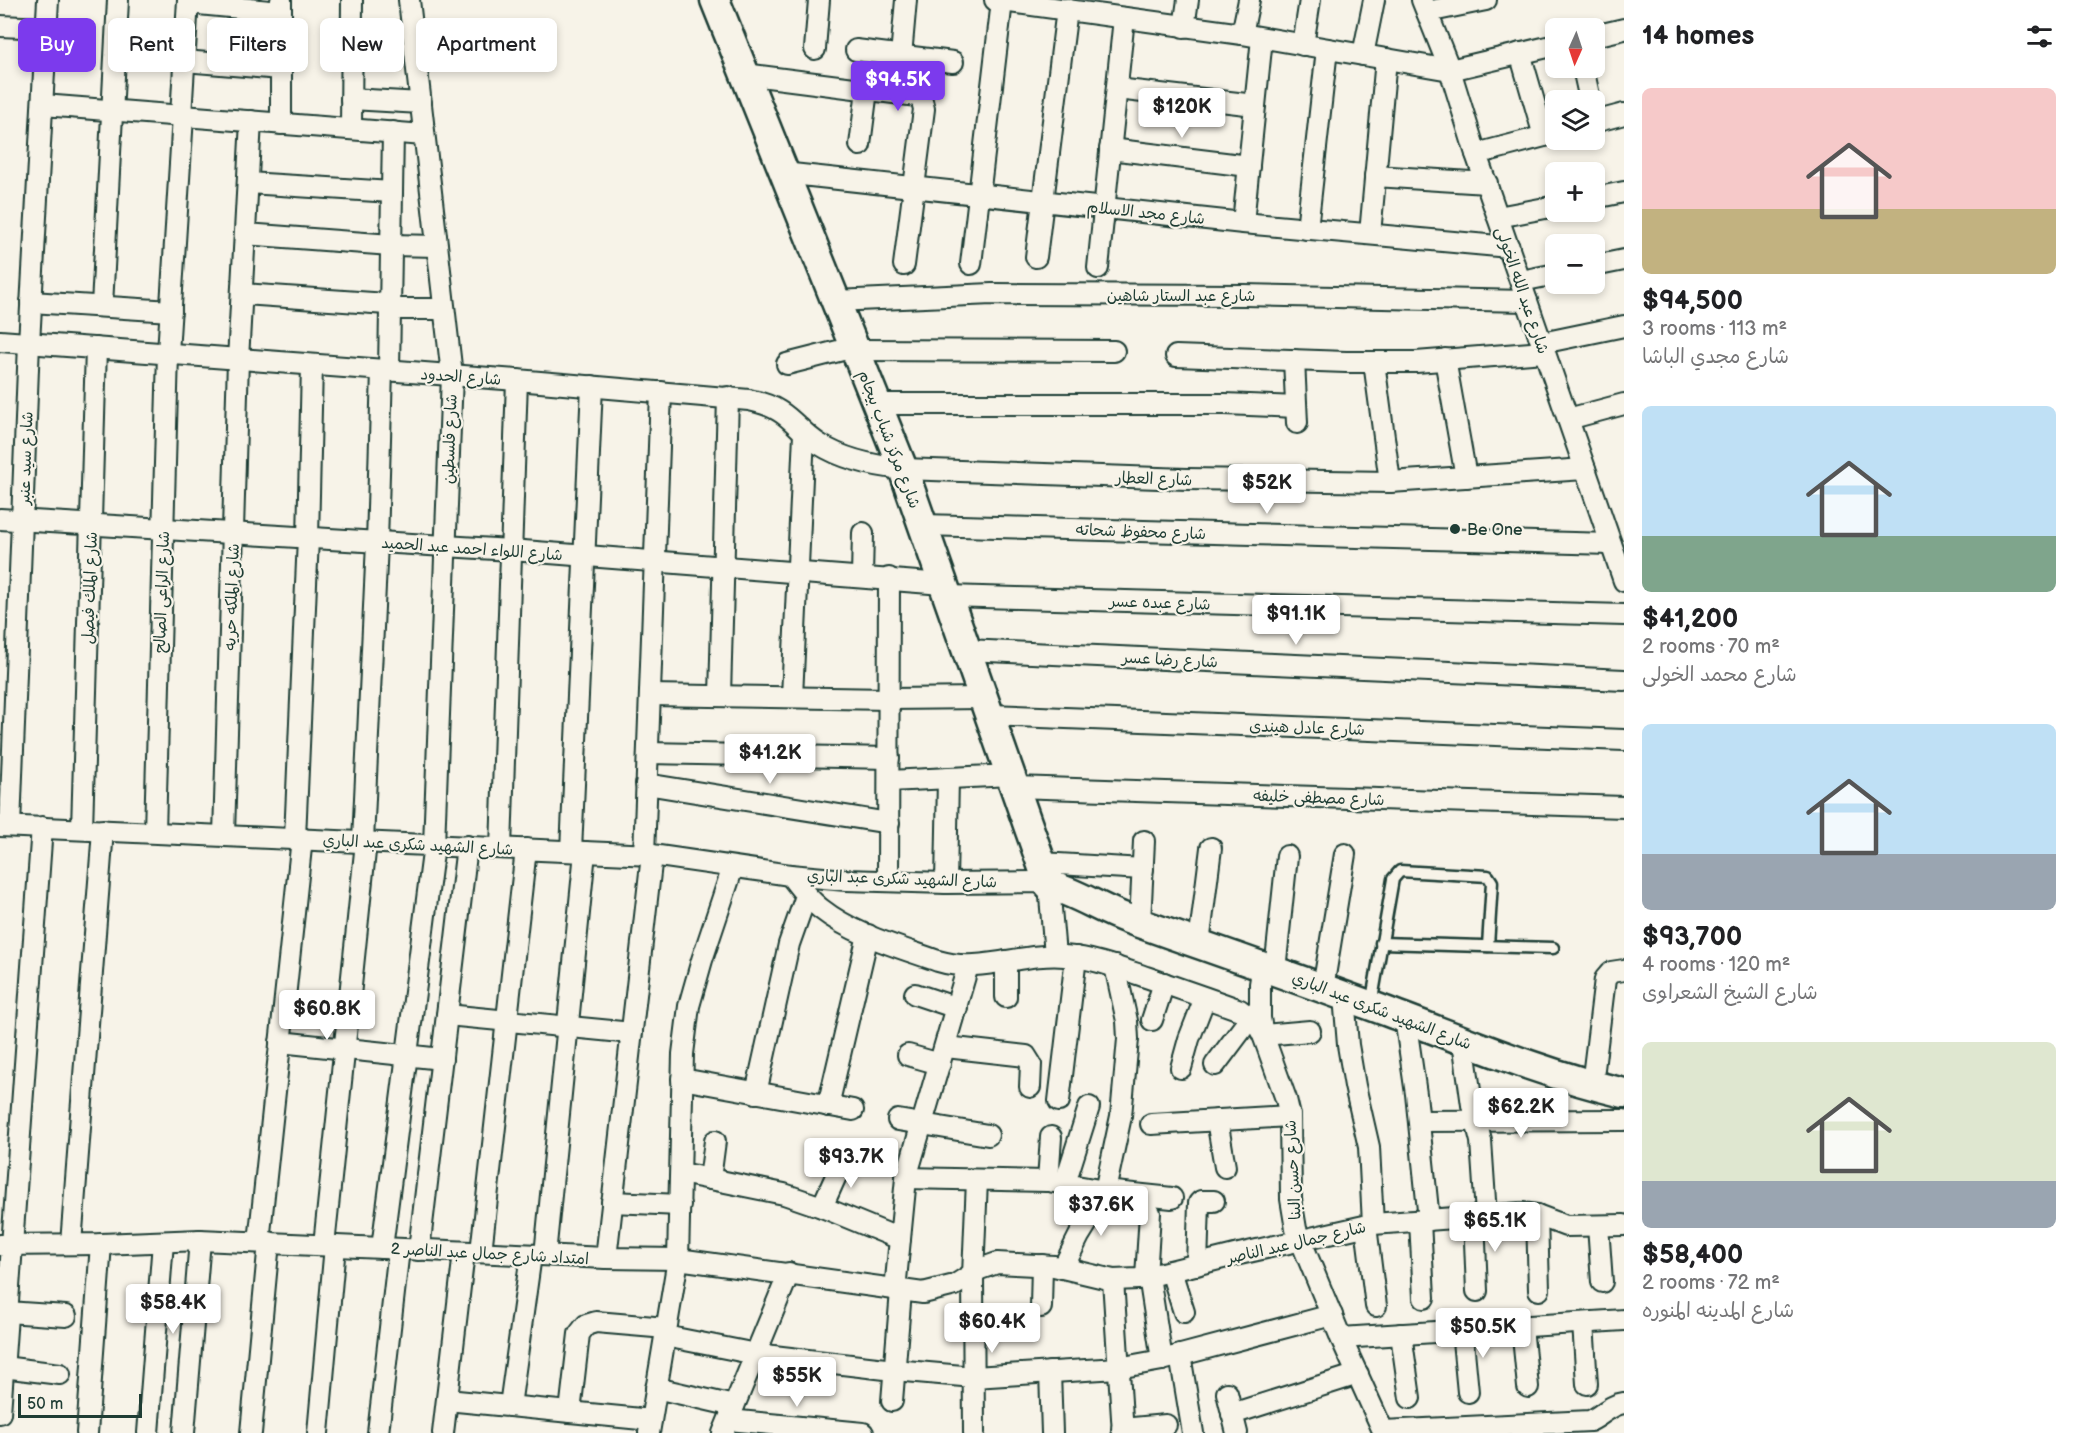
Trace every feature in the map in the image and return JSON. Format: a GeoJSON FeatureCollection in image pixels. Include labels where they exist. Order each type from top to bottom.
{"type":"FeatureCollection","features":[{"type":"Feature","properties":{"kind":"main road","name":"شارع مركز شباب بيجام"},"geometry":{"type":"LineString","coordinates":[[715,0],[903,469],[1045,874]]}},
{"type":"Feature","properties":{"kind":"main road","name":"شارع الشهيد شكرى عبد الباري"},"geometry":{"type":"LineString","coordinates":[[1045,874],[1108,912],[1371,1005],[1545,1071],[1624,1093]]}},
{"type":"Feature","properties":{"kind":"street","name":"شارع سيد عنبر"},"geometry":{"type":"LineString","coordinates":[[47,18],[48,0]]}},
{"type":"Feature","properties":{"kind":"street"},"geometry":{"type":"LineString","coordinates":[[102,306],[118,0]]}},
{"type":"Feature","properties":{"kind":"street"},"geometry":{"type":"LineString","coordinates":[[351,129],[352,0]]}},
{"type":"Feature","properties":{"kind":"street","name":"شارع فلسطين"},"geometry":{"type":"LineString","coordinates":[[378,1433],[406,1055],[434,845],[452,375],[409,0]]}},
{"type":"Feature","properties":{"kind":"street"},"geometry":{"type":"LineString","coordinates":[[815,49],[819,0]]}},
{"type":"Feature","properties":{"kind":"street"},"geometry":{"type":"LineString","coordinates":[[901,56],[906,0]]}},
{"type":"Feature","properties":{"kind":"street"},"geometry":{"type":"LineString","coordinates":[[1184,27],[1188,0]]}},
{"type":"Feature","properties":{"kind":"street"},"geometry":{"type":"LineString","coordinates":[[1242,34],[1249,0]]}},
{"type":"Feature","properties":{"kind":"street"},"geometry":{"type":"LineString","coordinates":[[1303,45],[1310,0]]}},
{"type":"Feature","properties":{"kind":"street"},"geometry":{"type":"LineString","coordinates":[[1363,55],[1374,0]]}},
{"type":"Feature","properties":{"kind":"street"},"geometry":{"type":"LineString","coordinates":[[1424,6],[1486,0]]}},
{"type":"Feature","properties":{"kind":"street"},"geometry":{"type":"LineString","coordinates":[[971,264],[998,1],[1122,11],[1184,27],[1242,34],[1450,70],[1545,47]]}},
{"type":"Feature","properties":{"kind":"street"},"geometry":{"type":"LineString","coordinates":[[188,2],[281,6]]}},
{"type":"Feature","properties":{"kind":"street","name":"شارع الراعى الصالح"},"geometry":{"type":"LineString","coordinates":[[187,18],[188,2]]}},
{"type":"Feature","properties":{"kind":"street"},"geometry":{"type":"LineString","coordinates":[[1036,256],[1063,6]]}},
{"type":"Feature","properties":{"kind":"street","name":"شارع عبد الله الخولى"},"geometry":{"type":"LineString","coordinates":[[1424,6],[1450,70],[1476,154],[1585,470],[1616,550],[1624,581]]}},
{"type":"Feature","properties":{"kind":"street"},"geometry":{"type":"LineString","coordinates":[[1098,268],[1117,89],[1122,11]]}},
{"type":"Feature","properties":{"kind":"street"},"geometry":{"type":"LineString","coordinates":[[0,26],[18,27]]}},
{"type":"Feature","properties":{"kind":"street"},"geometry":{"type":"LineString","coordinates":[[1605,33],[1624,29]]}},
{"type":"Feature","properties":{"kind":"street"},"geometry":{"type":"LineString","coordinates":[[1243,222],[1262,38]]}},
{"type":"Feature","properties":{"kind":"street"},"geometry":{"type":"LineString","coordinates":[[856,50],[953,62]]}},
{"type":"Feature","properties":{"kind":"street"},"geometry":{"type":"LineString","coordinates":[[1307,229],[1327,50]]}},
{"type":"Feature","properties":{"kind":"street"},"geometry":{"type":"LineString","coordinates":[[1520,53],[1545,121]]}},
{"type":"Feature","properties":{"kind":"street"},"geometry":{"type":"LineString","coordinates":[[1370,234],[1386,59]]}},
{"type":"Feature","properties":{"kind":"street","name":"شارع سيد عنبر"},"geometry":{"type":"LineString","coordinates":[[5,826],[44,72]]}},
{"type":"Feature","properties":{"kind":"street","name":"شارع الراعى الصالح"},"geometry":{"type":"LineString","coordinates":[[155,832],[168,353],[184,72]]}},
{"type":"Feature","properties":{"kind":"street"},"geometry":{"type":"LineString","coordinates":[[280,124],[281,72]]}},
{"type":"Feature","properties":{"kind":"street"},"geometry":{"type":"LineString","coordinates":[[744,74],[917,96],[922,101],[924,109],[904,265]]}},
{"type":"Feature","properties":{"kind":"street"},"geometry":{"type":"LineString","coordinates":[[1117,89],[1255,105]]}},
{"type":"Feature","properties":{"kind":"street"},"geometry":{"type":"LineString","coordinates":[[860,145],[867,90]]}},
{"type":"Feature","properties":{"kind":"street"},"geometry":{"type":"LineString","coordinates":[[351,99],[420,103]]}},
{"type":"Feature","properties":{"kind":"street"},"geometry":{"type":"LineString","coordinates":[[43,105],[424,135]]}},
{"type":"Feature","properties":{"kind":"street"},"geometry":{"type":"LineString","coordinates":[[1605,119],[1624,114]]}},
{"type":"Feature","properties":{"kind":"street","name":"شارع الملكه حريه"},"geometry":{"type":"LineString","coordinates":[[224,835],[238,360],[251,121]]}},
{"type":"Feature","properties":{"kind":"street"},"geometry":{"type":"LineString","coordinates":[[318,1433],[345,1049],[365,841],[385,370],[390,306],[393,132]]}},
{"type":"Feature","properties":{"kind":"street"},"geometry":{"type":"LineString","coordinates":[[1476,154],[1545,136]]}},
{"type":"Feature","properties":{"kind":"street"},"geometry":{"type":"LineString","coordinates":[[1110,149],[1249,166]]}},
{"type":"Feature","properties":{"kind":"street","name":"شارع مجد الاسلام"},"geometry":{"type":"LineString","coordinates":[[783,173],[1307,229],[1509,247]]}},
{"type":"Feature","properties":{"kind":"street"},"geometry":{"type":"LineString","coordinates":[[1376,176],[1487,183]]}},
{"type":"Feature","properties":{"kind":"street"},"geometry":{"type":"LineString","coordinates":[[248,183],[392,192]]}},
{"type":"Feature","properties":{"kind":"street"},"geometry":{"type":"LineString","coordinates":[[1605,196],[1624,192]]}},
{"type":"Feature","properties":{"kind":"street"},"geometry":{"type":"LineString","coordinates":[[1498,217],[1545,208]]}},
{"type":"Feature","properties":{"kind":"street"},"geometry":{"type":"LineString","coordinates":[[245,234],[391,245],[437,246]]}},
{"type":"Feature","properties":{"kind":"street"},"geometry":{"type":"LineString","coordinates":[[1605,264],[1624,260]]}},
{"type":"Feature","properties":{"kind":"street"},"geometry":{"type":"LineString","coordinates":[[1521,281],[1545,276]]}},
{"type":"Feature","properties":{"kind":"street"},"geometry":{"type":"LineString","coordinates":[[242,294],[390,306],[393,309],[444,309]]}},
{"type":"Feature","properties":{"kind":"street","name":"شارع عبد الستار شاهين"},"geometry":{"type":"LineString","coordinates":[[835,301],[1004,294],[1256,295],[1527,301]]}},
{"type":"Feature","properties":{"kind":"street"},"geometry":{"type":"LineString","coordinates":[[32,302],[171,311]]}},
{"type":"Feature","properties":{"kind":"street"},"geometry":{"type":"LineString","coordinates":[[1176,357],[1374,362],[1445,359],[1543,347],[1624,326]]}},
{"type":"Feature","properties":{"kind":"street","name":"شارع الحدود"},"geometry":{"type":"LineString","coordinates":[[0,341],[728,397],[765,404],[780,412],[804,434],[834,453],[885,468],[903,469]]}},
{"type":"Feature","properties":{"kind":"street","name":"شارع الملك فيصل"},"geometry":{"type":"LineString","coordinates":[[82,829],[96,348]]}},
{"type":"Feature","properties":{"kind":"street"},"geometry":{"type":"LineString","coordinates":[[787,364],[854,349],[1114,351]]}},
{"type":"Feature","properties":{"kind":"street"},"geometry":{"type":"LineString","coordinates":[[1445,359],[1466,477]]}},
{"type":"Feature","properties":{"kind":"street"},"geometry":{"type":"LineString","coordinates":[[877,405],[1225,404],[1296,415],[1294,360]]}},
{"type":"Feature","properties":{"kind":"street"},"geometry":{"type":"LineString","coordinates":[[1374,362],[1390,482]]}},
{"type":"Feature","properties":{"kind":"street"},"geometry":{"type":"LineString","coordinates":[[251,1433],[280,1042],[299,838],[312,365]]}},
{"type":"Feature","properties":{"kind":"street"},"geometry":{"type":"LineString","coordinates":[[501,848],[517,380]]}},
{"type":"Feature","properties":{"kind":"street"},"geometry":{"type":"LineString","coordinates":[[510,1406],[538,1255],[568,1026],[578,851],[584,556],[592,386]]}},
{"type":"Feature","properties":{"kind":"street"},"geometry":{"type":"LineString","coordinates":[[606,1258],[632,1033],[648,855],[646,784],[661,392]]}},
{"type":"Feature","properties":{"kind":"street"},"geometry":{"type":"LineString","coordinates":[[720,696],[728,397]]}},
{"type":"Feature","properties":{"kind":"street"},"geometry":{"type":"LineString","coordinates":[[1568,419],[1624,404]]}},
{"type":"Feature","properties":{"kind":"street"},"geometry":{"type":"LineString","coordinates":[[792,697],[804,434]]}},
{"type":"Feature","properties":{"kind":"street","name":"شارع العطار"},"geometry":{"type":"LineString","coordinates":[[903,469],[1390,482],[1585,470]]}},
{"type":"Feature","properties":{"kind":"street","name":"شارع اللواء احمد عبد الحميد"},"geometry":{"type":"LineString","coordinates":[[0,519],[511,550],[796,571],[889,578],[946,590]]}},
{"type":"Feature","properties":{"kind":"street","name":"شارع محفوظ شحاته"},"geometry":{"type":"LineString","coordinates":[[923,525],[1616,550]]}},
{"type":"Feature","properties":{"kind":"street"},"geometry":{"type":"LineString","coordinates":[[862,576],[863,533]]}},
{"type":"Feature","properties":{"kind":"street"},"geometry":{"type":"LineString","coordinates":[[888,881],[889,578]]}},
{"type":"Feature","properties":{"kind":"street","name":"شارع عبده عسر"},"geometry":{"type":"LineString","coordinates":[[946,590],[1624,615]]}},
{"type":"Feature","properties":{"kind":"street","name":"شارع رضا عسر"},"geometry":{"type":"LineString","coordinates":[[967,650],[1624,680]]}},
{"type":"Feature","properties":{"kind":"street","name":"شارع عادل هيندى"},"geometry":{"type":"LineString","coordinates":[[650,695],[889,699],[1624,740]]}},
{"type":"Feature","properties":{"kind":"street"},"geometry":{"type":"LineString","coordinates":[[648,753],[889,758]]}},
{"type":"Feature","properties":{"kind":"street"},"geometry":{"type":"LineString","coordinates":[[946,883],[948,778]]}},
{"type":"Feature","properties":{"kind":"street","name":"شارع مصطفى خليفه"},"geometry":{"type":"LineString","coordinates":[[889,781],[948,778],[1624,807]]}},
{"type":"Feature","properties":{"kind":"street"},"geometry":{"type":"LineString","coordinates":[[646,784],[889,823]]}},
{"type":"Feature","properties":{"kind":"street","name":"شارع الشهيد شكرى عبد الباري"},"geometry":{"type":"LineString","coordinates":[[5,826],[648,855],[790,875],[888,881],[946,883],[1024,881],[1045,874]]}},
{"type":"Feature","properties":{"kind":"street"},"geometry":{"type":"LineString","coordinates":[[0,1412],[6,1245],[42,827]]}},
{"type":"Feature","properties":{"kind":"street"},"geometry":{"type":"LineString","coordinates":[[71,1244],[103,830]]}},
{"type":"Feature","properties":{"kind":"street"},"geometry":{"type":"LineString","coordinates":[[1140,923],[1144,841]]}},
{"type":"Feature","properties":{"kind":"street"},"geometry":{"type":"LineString","coordinates":[[419,1250],[467,846]]}},
{"type":"Feature","properties":{"kind":"street"},"geometry":{"type":"LineString","coordinates":[[1199,944],[1211,848]]}},
{"type":"Feature","properties":{"kind":"street"},"geometry":{"type":"LineString","coordinates":[[443,1433],[473,1252],[507,1021],[526,849]]}},
{"type":"Feature","properties":{"kind":"street"},"geometry":{"type":"LineString","coordinates":[[1345,854],[1334,992],[1346,1028],[1351,1065],[1369,1147],[1370,1225],[1376,1306]]}},
{"type":"Feature","properties":{"kind":"street","name":"شارع حسن البنا"},"geometry":{"type":"LineString","coordinates":[[1287,856],[1269,968],[1260,1001],[1263,1035],[1290,1116],[1293,1214],[1300,1241],[1384,1432]]}},
{"type":"Feature","properties":{"kind":"street"},"geometry":{"type":"LineString","coordinates":[[447,1400],[570,1412],[650,1427],[678,1259],[682,1054],[689,1006],[733,867]]}},
{"type":"Feature","properties":{"kind":"street"},"geometry":{"type":"LineString","coordinates":[[1055,955],[1045,874],[1143,869]]}},
{"type":"Feature","properties":{"kind":"street"},"geometry":{"type":"LineString","coordinates":[[790,875],[806,896],[834,919],[868,935],[953,966],[1055,955],[1076,957],[1115,966],[1240,1010],[1251,1017],[1263,1035],[1310,1031]]}},
{"type":"Feature","properties":{"kind":"street"},"geometry":{"type":"LineString","coordinates":[[756,1093],[789,944],[806,896]]}},
{"type":"Feature","properties":{"kind":"street"},"geometry":{"type":"LineString","coordinates":[[828,1106],[868,935]]}},
{"type":"Feature","properties":{"kind":"street"},"geometry":{"type":"LineString","coordinates":[[1059,1101],[1076,957]]}},
{"type":"Feature","properties":{"kind":"street"},"geometry":{"type":"LineString","coordinates":[[1006,961],[1006,997]]}},
{"type":"Feature","properties":{"kind":"street"},"geometry":{"type":"LineString","coordinates":[[892,1401],[900,1239],[906,1178],[968,966]]}},
{"type":"Feature","properties":{"kind":"street"},"geometry":{"type":"LineString","coordinates":[[1063,1268],[1092,1215],[1102,1191],[1121,1116],[1128,1039],[1127,1021],[1115,966]]}},
{"type":"Feature","properties":{"kind":"street"},"geometry":{"type":"LineString","coordinates":[[1592,1085],[1605,979],[1611,972],[1624,970]]}},
{"type":"Feature","properties":{"kind":"street"},"geometry":{"type":"LineString","coordinates":[[1152,1020],[1164,983]]}},
{"type":"Feature","properties":{"kind":"street"},"geometry":{"type":"LineString","coordinates":[[915,994],[957,1008]]}},
{"type":"Feature","properties":{"kind":"street"},"geometry":{"type":"LineString","coordinates":[[1181,1068],[1189,1039],[1205,998]]}},
{"type":"Feature","properties":{"kind":"street"},"geometry":{"type":"LineString","coordinates":[[447,1015],[632,1033]]}},
{"type":"Feature","properties":{"kind":"street"},"geometry":{"type":"LineString","coordinates":[[1215,1065],[1251,1017]]}},
{"type":"Feature","properties":{"kind":"street"},"geometry":{"type":"LineString","coordinates":[[1405,1018],[1419,1121],[1424,1220],[1424,1298]]}},
{"type":"Feature","properties":{"kind":"street"},"geometry":{"type":"LineString","coordinates":[[1463,1041],[1481,1141],[1478,1291]]}},
{"type":"Feature","properties":{"kind":"street"},"geometry":{"type":"LineString","coordinates":[[280,1042],[442,1059]]}},
{"type":"Feature","properties":{"kind":"street"},"geometry":{"type":"LineString","coordinates":[[908,1055],[1026,1056],[1031,1064],[1030,1087]]}},
{"type":"Feature","properties":{"kind":"street"},"geometry":{"type":"LineString","coordinates":[[682,1079],[854,1110]]}},
{"type":"Feature","properties":{"kind":"street"},"geometry":{"type":"LineString","coordinates":[[1057,1182],[1089,1107]]}},
{"type":"Feature","properties":{"kind":"street"},"geometry":{"type":"LineString","coordinates":[[1212,1115],[1225,1167]]}},
{"type":"Feature","properties":{"kind":"street"},"geometry":{"type":"LineString","coordinates":[[1151,1124],[1212,1115],[1290,1116]]}},
{"type":"Feature","properties":{"kind":"street"},"geometry":{"type":"LineString","coordinates":[[898,1120],[988,1135]]}},
{"type":"Feature","properties":{"kind":"street"},"geometry":{"type":"LineString","coordinates":[[1419,1121],[1624,1120]]}},
{"type":"Feature","properties":{"kind":"street"},"geometry":{"type":"LineString","coordinates":[[1051,1137],[1057,1182]]}},
{"type":"Feature","properties":{"kind":"street"},"geometry":{"type":"LineString","coordinates":[[711,1179],[715,1142]]}},
{"type":"Feature","properties":{"kind":"street"},"geometry":{"type":"LineString","coordinates":[[822,1207],[845,1156]]}},
{"type":"Feature","properties":{"kind":"street"},"geometry":{"type":"LineString","coordinates":[[681,1173],[784,1194],[900,1239]]}},
{"type":"Feature","properties":{"kind":"street"},"geometry":{"type":"LineString","coordinates":[[906,1178],[1057,1182],[1102,1191],[1172,1198]]}},
{"type":"Feature","properties":{"kind":"street"},"geometry":{"type":"LineString","coordinates":[[974,1433],[974,1275],[977,1180]]}},
{"type":"Feature","properties":{"kind":"street"},"geometry":{"type":"LineString","coordinates":[[1197,1264],[1199,1203],[1201,1201],[1214,1202]]}},
{"type":"Feature","properties":{"kind":"street"},"geometry":{"type":"LineString","coordinates":[[612,1202],[680,1205]]}},
{"type":"Feature","properties":{"kind":"street"},"geometry":{"type":"LineString","coordinates":[[1150,1213],[1148,1277],[1193,1433]]}},
{"type":"Feature","properties":{"kind":"street","name":"شارع جمال عبد الناصر"},"geometry":{"type":"LineString","coordinates":[[974,1275],[988,1265],[997,1263],[1042,1265],[1113,1280],[1125,1280],[1148,1277],[1370,1225],[1424,1220],[1522,1213],[1537,1215],[1566,1226],[1624,1225]]}},
{"type":"Feature","properties":{"kind":"street"},"geometry":{"type":"LineString","coordinates":[[1537,1215],[1539,1290]]}},
{"type":"Feature","properties":{"kind":"street"},"geometry":{"type":"LineString","coordinates":[[1598,1226],[1602,1282]]}},
{"type":"Feature","properties":{"kind":"street"},"geometry":{"type":"LineString","coordinates":[[184,1433],[200,1240]]}},
{"type":"Feature","properties":{"kind":"street","name":"امتداد شارع جمال عبد الناصر 2"},"geometry":{"type":"LineString","coordinates":[[6,1245],[200,1240],[606,1258],[678,1259],[898,1290],[934,1292],[955,1286],[974,1275]]}},
{"type":"Feature","properties":{"kind":"street"},"geometry":{"type":"LineString","coordinates":[[148,1433],[163,1242]]}},
{"type":"Feature","properties":{"kind":"street"},"geometry":{"type":"LineString","coordinates":[[87,1433],[101,1244]]}},
{"type":"Feature","properties":{"kind":"street"},"geometry":{"type":"LineString","coordinates":[[1041,1307],[1042,1265]]}},
{"type":"Feature","properties":{"kind":"street"},"geometry":{"type":"LineString","coordinates":[[1171,1271],[1184,1312]]}},
{"type":"Feature","properties":{"kind":"street"},"geometry":{"type":"LineString","coordinates":[[729,1420],[789,1274]]}},
{"type":"Feature","properties":{"kind":"street"},"geometry":{"type":"LineString","coordinates":[[1113,1280],[1123,1431],[1166,1425]]}},
{"type":"Feature","properties":{"kind":"street"},"geometry":{"type":"LineString","coordinates":[[5,1302],[66,1316]]}},
{"type":"Feature","properties":{"kind":"street"},"geometry":{"type":"LineString","coordinates":[[570,1412],[579,1334],[586,1325],[596,1322],[666,1332],[756,1354],[974,1377],[1118,1368],[1171,1358],[1332,1315]]}},
{"type":"Feature","properties":{"kind":"street"},"geometry":{"type":"LineString","coordinates":[[1341,1338],[1624,1320]]}},
{"type":"Feature","properties":{"kind":"street"},"geometry":{"type":"LineString","coordinates":[[1583,1323],[1587,1384]]}},
{"type":"Feature","properties":{"kind":"street"},"geometry":{"type":"LineString","coordinates":[[1522,1327],[1528,1387]]}},
{"type":"Feature","properties":{"kind":"street"},"geometry":{"type":"LineString","coordinates":[[1462,1330],[1468,1392]]}},
{"type":"Feature","properties":{"kind":"street"},"geometry":{"type":"LineString","coordinates":[[1401,1334],[1410,1398]]}},
{"type":"Feature","properties":{"kind":"street"},"geometry":{"type":"LineString","coordinates":[[2,1357],[60,1374]]}},
{"type":"Feature","properties":{"kind":"street"},"geometry":{"type":"LineString","coordinates":[[1050,1372],[1052,1433]]}},
{"type":"Feature","properties":{"kind":"street"},"geometry":{"type":"LineString","coordinates":[[1232,1413],[1358,1374]]}},
{"type":"Feature","properties":{"kind":"street"},"geometry":{"type":"LineString","coordinates":[[656,1388],[729,1420],[863,1433]]}},
{"type":"Feature","properties":{"kind":"street"},"geometry":{"type":"LineString","coordinates":[[1227,1393],[1237,1433]]}},
{"type":"Feature","properties":{"kind":"street"},"geometry":{"type":"LineString","coordinates":[[1384,1432],[1583,1422],[1597,1426],[1609,1408],[1624,1403]]}},
{"type":"Feature","properties":{"kind":"lane"},"geometry":{"type":"LineString","coordinates":[[1371,1005],[1393,879],[1397,873],[1403,871],[1488,876],[1492,882],[1488,946]]}},
{"type":"Feature","properties":{"kind":"lane"},"geometry":{"type":"LineString","coordinates":[[1382,943],[1553,948]]}},
{"type":"Feature","properties":{"kind":"place","name":"Be One"},"geometry":{"type":"Point","coordinates":[1455,529]}}]}
